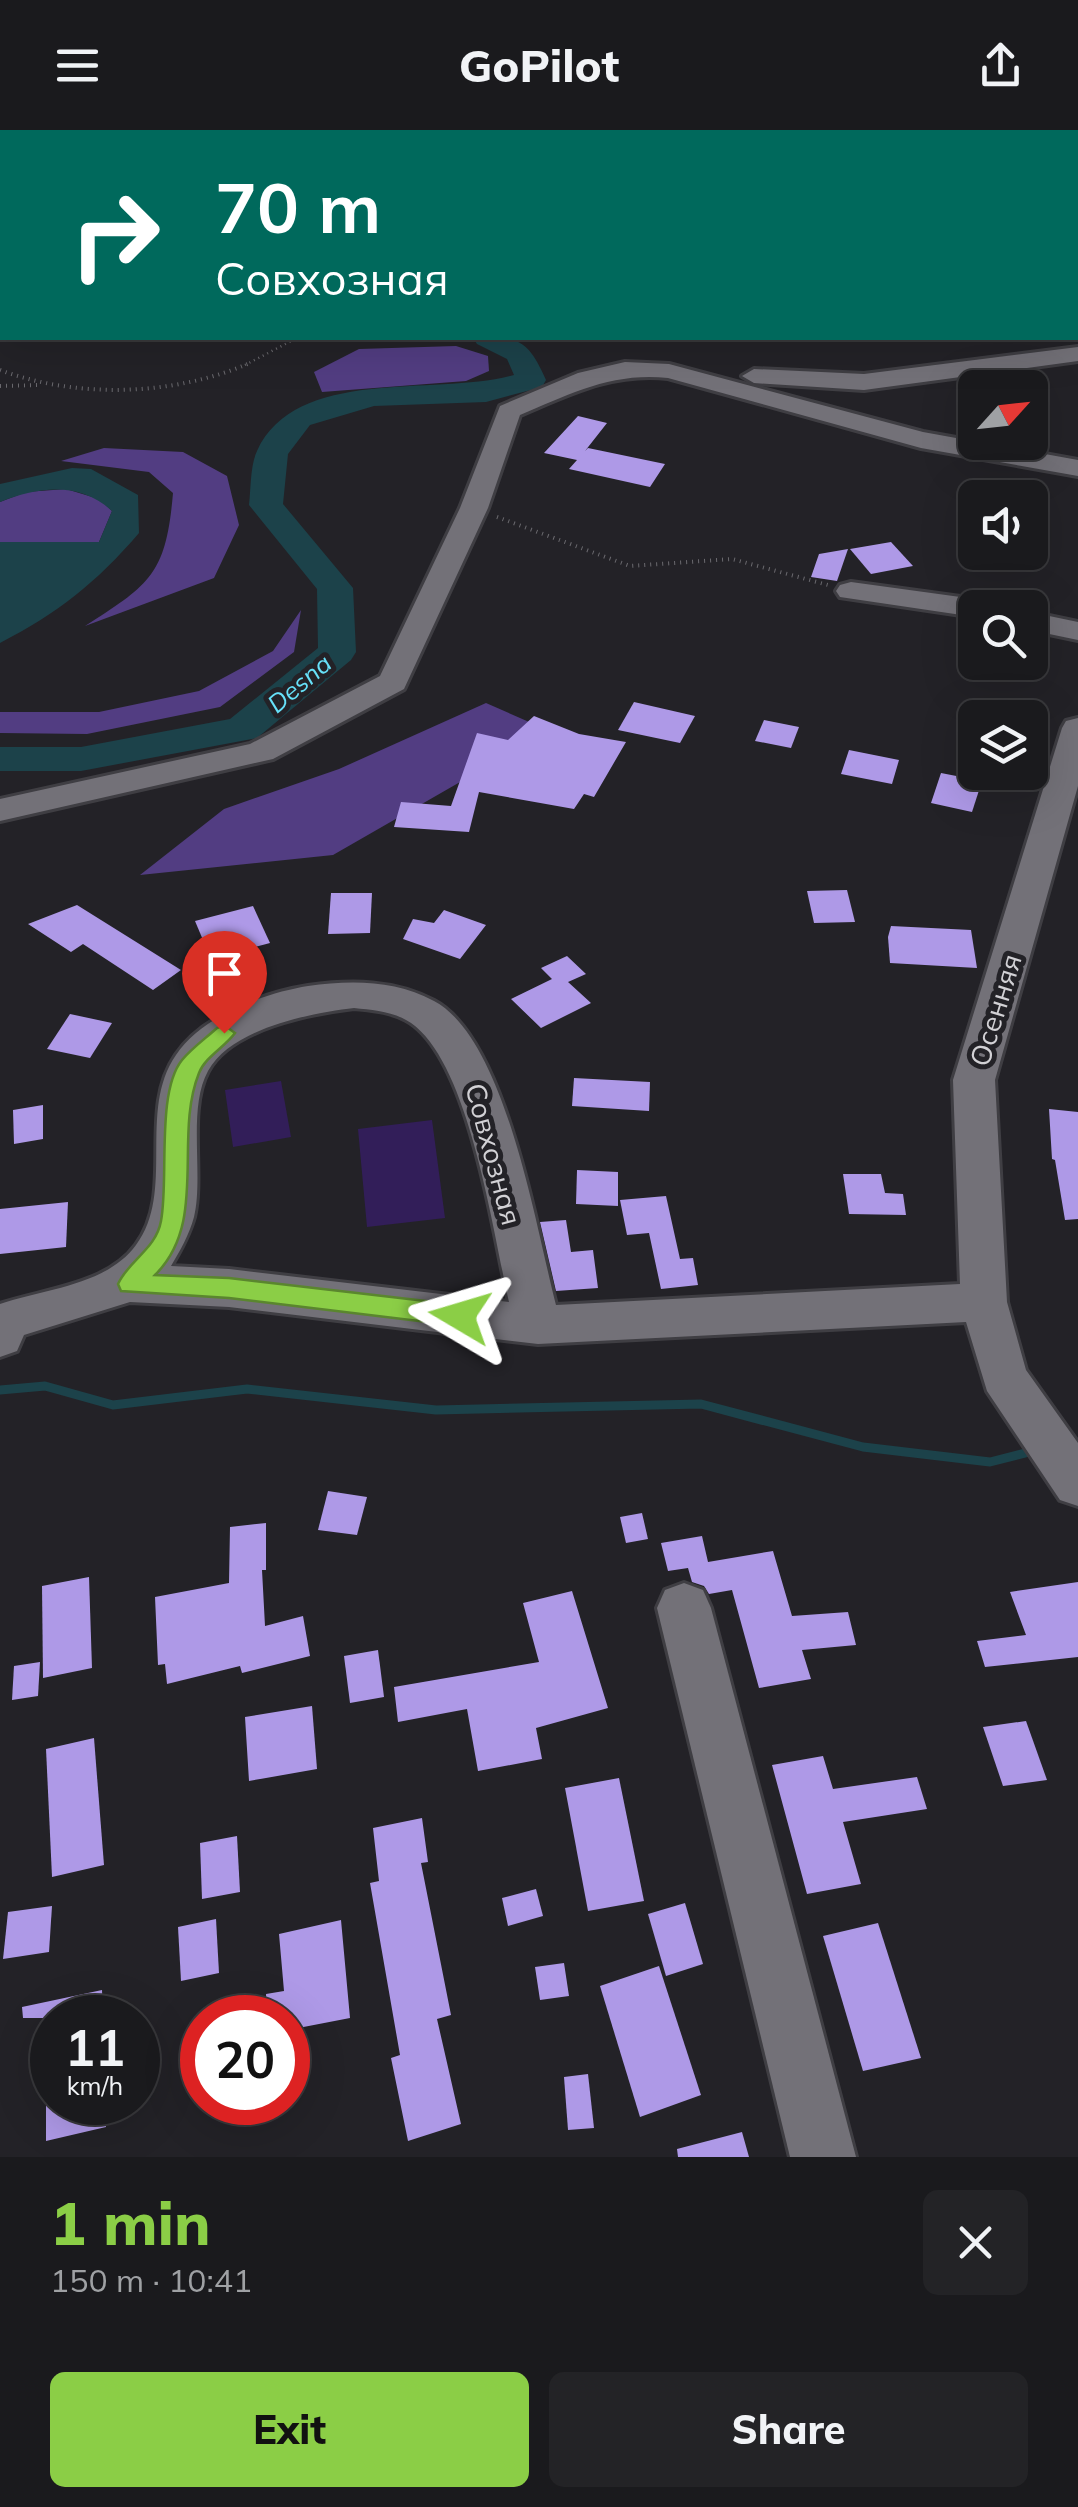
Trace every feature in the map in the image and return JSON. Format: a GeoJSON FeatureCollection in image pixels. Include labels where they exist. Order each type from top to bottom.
{"type":"FeatureCollection","features":[{"type":"Feature","properties":{"kind":"street"},"geometry":{"type":"LineString","coordinates":[[668,371],[864,382],[1078,354]]}},
{"type":"Feature","properties":{"kind":"street"},"geometry":{"type":"LineString","coordinates":[[0,810],[261,752],[393,682],[474,508],[509,410],[604,362],[668,371],[920,440],[1078,468]]}},
{"type":"Feature","properties":{"kind":"street"},"geometry":{"type":"LineString","coordinates":[[850,592],[958,606]]}},
{"type":"Feature","properties":{"kind":"street"},"geometry":{"type":"LineString","coordinates":[[1048,625],[1078,632]]}},
{"type":"Feature","properties":{"kind":"street","name":"Осенняя"},"geometry":{"type":"LineString","coordinates":[[984,1302],[974,1080],[1075,753]]}},
{"type":"Feature","properties":{"kind":"street","name":"Совхозная"},"geometry":{"type":"LineString","coordinates":[[130,1284],[154,1260],[173,1224],[178,1111],[190,1066],[224,1033],[241,1025],[290,1003],[350,992],[414,1006],[456,1039],[480,1087],[538,1325]]}},
{"type":"Feature","properties":{"kind":"street"},"geometry":{"type":"LineString","coordinates":[[0,1337],[8,1320],[130,1284],[229,1288],[538,1325],[984,1302],[1004,1377],[1078,1484]]}},
{"type":"Feature","properties":{"kind":"street"},"geometry":{"type":"LineString","coordinates":[[684,1608],[823,2157]]}},
{"type":"Feature","properties":{"kind":"path"},"geometry":{"type":"LineString","coordinates":[[0,386],[95,388],[183,383],[272,356],[294,340]]}},
{"type":"Feature","properties":{"kind":"path"},"geometry":{"type":"LineString","coordinates":[[0,370],[43,385]]}},
{"type":"Feature","properties":{"kind":"path"},"geometry":{"type":"LineString","coordinates":[[474,508],[630,566],[732,559],[850,592]]}},
{"type":"Feature","properties":{"kind":"shaded area"},"geometry":{"type":"Polygon","coordinates":[[[456,346],[488,356],[489,371],[466,381],[322,392],[314,372],[359,349],[456,346]]]}},
{"type":"Feature","properties":{"kind":"shaded area"},"geometry":{"type":"Polygon","coordinates":[[[104,448],[183,452],[227,476],[239,525],[214,578],[85,626],[126,599],[151,574],[166,542],[173,493],[149,472],[61,461],[104,448]]]}},
{"type":"Feature","properties":{"kind":"shaded area"},"geometry":{"type":"Polygon","coordinates":[[[66,489],[99,499],[112,511],[99,542],[0,542],[0,502],[26,492],[66,489]]]}},
{"type":"Feature","properties":{"kind":"shaded area"},"geometry":{"type":"Polygon","coordinates":[[[301,610],[294,652],[220,707],[87,734],[0,733],[0,712],[99,712],[199,691],[273,651],[301,610]]]}},
{"type":"Feature","properties":{"kind":"shaded area"},"geometry":{"type":"Polygon","coordinates":[[[486,703],[536,725],[481,770],[333,855],[140,875],[224,809],[339,769],[486,703]]]}},
{"type":"Feature","properties":{"kind":"shaded area"},"geometry":{"type":"Polygon","coordinates":[[[281,1081],[291,1137],[233,1147],[225,1090],[281,1081]]]}},
{"type":"Feature","properties":{"kind":"shaded area"},"geometry":{"type":"Polygon","coordinates":[[[432,1120],[445,1218],[367,1227],[358,1129],[432,1120]]]}},
{"type":"Feature","properties":{"kind":"water"},"geometry":{"type":"Polygon","coordinates":[[[72,468],[91,469],[138,495],[139,533],[75,596],[0,643],[0,542],[99,542],[112,511],[99,501],[72,491],[43,490],[0,502],[0,484],[72,468]]]}},
{"type":"Feature","properties":{"kind":"building"},"geometry":{"type":"Polygon","coordinates":[[[578,416],[607,423],[585,451],[588,448],[665,464],[650,487],[569,469],[577,460],[544,453],[578,416]]]}},
{"type":"Feature","properties":{"kind":"building"},"geometry":{"type":"Polygon","coordinates":[[[891,542],[913,566],[871,574],[850,549],[891,542]]]}},
{"type":"Feature","properties":{"kind":"building"},"geometry":{"type":"Polygon","coordinates":[[[848,549],[837,581],[811,577],[819,554],[848,549]]]}},
{"type":"Feature","properties":{"kind":"building"},"geometry":{"type":"Polygon","coordinates":[[[634,702],[695,716],[680,743],[618,730],[634,702]]]}},
{"type":"Feature","properties":{"kind":"building"},"geometry":{"type":"Polygon","coordinates":[[[534,716],[579,734],[626,742],[594,797],[584,794],[574,809],[479,792],[469,832],[394,827],[401,802],[451,806],[477,733],[508,740],[534,716]]]}},
{"type":"Feature","properties":{"kind":"building"},"geometry":{"type":"Polygon","coordinates":[[[764,720],[799,727],[791,748],[755,741],[764,720]]]}},
{"type":"Feature","properties":{"kind":"building"},"geometry":{"type":"Polygon","coordinates":[[[849,750],[899,760],[892,784],[841,774],[849,750]]]}},
{"type":"Feature","properties":{"kind":"building"},"geometry":{"type":"Polygon","coordinates":[[[941,773],[958,776],[958,790],[979,790],[972,812],[931,803],[941,773]]]}},
{"type":"Feature","properties":{"kind":"building"},"geometry":{"type":"Polygon","coordinates":[[[847,890],[855,922],[814,923],[807,891],[847,890]]]}},
{"type":"Feature","properties":{"kind":"building"},"geometry":{"type":"Polygon","coordinates":[[[331,893],[372,893],[370,933],[328,934],[331,893]]]}},
{"type":"Feature","properties":{"kind":"building"},"geometry":{"type":"Polygon","coordinates":[[[77,905],[181,970],[153,990],[83,944],[71,952],[28,924],[77,905]]]}},
{"type":"Feature","properties":{"kind":"building"},"geometry":{"type":"Polygon","coordinates":[[[253,906],[270,943],[211,959],[195,921],[253,906]]]}},
{"type":"Feature","properties":{"kind":"building"},"geometry":{"type":"Polygon","coordinates":[[[444,910],[486,925],[460,959],[403,939],[413,919],[434,923],[444,910]]]}},
{"type":"Feature","properties":{"kind":"building"},"geometry":{"type":"Polygon","coordinates":[[[891,926],[971,930],[977,968],[890,963],[891,926]]]}},
{"type":"Feature","properties":{"kind":"building"},"geometry":{"type":"Polygon","coordinates":[[[567,956],[586,974],[568,982],[591,1003],[541,1028],[511,999],[552,979],[541,968],[567,956]]]}},
{"type":"Feature","properties":{"kind":"building"},"geometry":{"type":"Polygon","coordinates":[[[70,1014],[112,1023],[90,1058],[47,1049],[70,1014]]]}},
{"type":"Feature","properties":{"kind":"building"},"geometry":{"type":"Polygon","coordinates":[[[574,1078],[650,1082],[649,1111],[572,1106],[574,1078]]]}},
{"type":"Feature","properties":{"kind":"building"},"geometry":{"type":"Polygon","coordinates":[[[43,1105],[43,1139],[14,1144],[13,1110],[43,1105]]]}},
{"type":"Feature","properties":{"kind":"building"},"geometry":{"type":"Polygon","coordinates":[[[1049,1109],[1078,1112],[1078,1219],[1065,1220],[1052,1159],[1049,1109]]]}},
{"type":"Feature","properties":{"kind":"building"},"geometry":{"type":"Polygon","coordinates":[[[577,1170],[618,1172],[618,1206],[576,1204],[577,1170]]]}},
{"type":"Feature","properties":{"kind":"building"},"geometry":{"type":"Polygon","coordinates":[[[843,1174],[881,1174],[885,1193],[903,1194],[906,1215],[849,1214],[843,1174]]]}},
{"type":"Feature","properties":{"kind":"building"},"geometry":{"type":"Polygon","coordinates":[[[666,1196],[680,1259],[693,1258],[698,1285],[661,1289],[649,1233],[627,1235],[620,1200],[666,1196]]]}},
{"type":"Feature","properties":{"kind":"building"},"geometry":{"type":"Polygon","coordinates":[[[68,1202],[66,1247],[0,1254],[0,1209],[68,1202]]]}},
{"type":"Feature","properties":{"kind":"building"},"geometry":{"type":"Polygon","coordinates":[[[566,1220],[571,1252],[593,1250],[598,1288],[556,1291],[540,1222],[566,1220]]]}},
{"type":"Feature","properties":{"kind":"building"},"geometry":{"type":"Polygon","coordinates":[[[328,1491],[367,1497],[357,1535],[318,1530],[328,1491]]]}},
{"type":"Feature","properties":{"kind":"building"},"geometry":{"type":"Polygon","coordinates":[[[642,1513],[648,1539],[626,1543],[620,1517],[642,1513]]]}},
{"type":"Feature","properties":{"kind":"building"},"geometry":{"type":"Polygon","coordinates":[[[266,1523],[266,1570],[262,1570],[265,1626],[303,1616],[310,1656],[242,1673],[240,1666],[167,1684],[165,1664],[158,1665],[155,1597],[229,1583],[230,1527],[266,1523]]]}},
{"type":"Feature","properties":{"kind":"building"},"geometry":{"type":"Polygon","coordinates":[[[702,1536],[708,1562],[773,1551],[792,1616],[848,1612],[856,1645],[802,1650],[811,1679],[759,1688],[732,1590],[709,1594],[704,1586],[692,1582],[688,1568],[668,1571],[661,1543],[702,1536]]]}},
{"type":"Feature","properties":{"kind":"building"},"geometry":{"type":"Polygon","coordinates":[[[89,1577],[92,1668],[43,1678],[42,1586],[89,1577]]]}},
{"type":"Feature","properties":{"kind":"building"},"geometry":{"type":"Polygon","coordinates":[[[1078,1582],[1078,1657],[985,1667],[977,1641],[1026,1635],[1010,1592],[1078,1582]]]}},
{"type":"Feature","properties":{"kind":"building"},"geometry":{"type":"Polygon","coordinates":[[[572,1591],[608,1708],[536,1728],[542,1759],[478,1771],[467,1709],[398,1722],[394,1687],[539,1662],[523,1603],[572,1591]]]}},
{"type":"Feature","properties":{"kind":"building"},"geometry":{"type":"Polygon","coordinates":[[[378,1650],[384,1697],[350,1703],[344,1656],[378,1650]]]}},
{"type":"Feature","properties":{"kind":"building"},"geometry":{"type":"Polygon","coordinates":[[[40,1662],[38,1696],[12,1700],[14,1666],[40,1662]]]}},
{"type":"Feature","properties":{"kind":"building"},"geometry":{"type":"Polygon","coordinates":[[[312,1706],[317,1769],[249,1781],[245,1717],[312,1706]]]}},
{"type":"Feature","properties":{"kind":"building"},"geometry":{"type":"Polygon","coordinates":[[[1026,1721],[1047,1780],[1003,1786],[983,1727],[1026,1721]]]}},
{"type":"Feature","properties":{"kind":"building"},"geometry":{"type":"Polygon","coordinates":[[[94,1738],[104,1865],[52,1877],[46,1749],[94,1738]]]}},
{"type":"Feature","properties":{"kind":"building"},"geometry":{"type":"Polygon","coordinates":[[[823,1756],[833,1789],[917,1777],[927,1809],[843,1822],[861,1884],[807,1894],[772,1765],[823,1756]]]}},
{"type":"Feature","properties":{"kind":"building"},"geometry":{"type":"Polygon","coordinates":[[[619,1778],[644,1901],[588,1911],[565,1788],[619,1778]]]}},
{"type":"Feature","properties":{"kind":"building"},"geometry":{"type":"Polygon","coordinates":[[[422,1818],[428,1862],[421,1863],[451,2015],[437,2019],[461,2124],[408,2141],[391,2058],[400,2055],[370,1883],[379,1881],[373,1828],[422,1818]]]}},
{"type":"Feature","properties":{"kind":"building"},"geometry":{"type":"Polygon","coordinates":[[[237,1836],[240,1892],[202,1899],[200,1843],[237,1836]]]}},
{"type":"Feature","properties":{"kind":"building"},"geometry":{"type":"Polygon","coordinates":[[[536,1889],[543,1916],[508,1926],[502,1898],[536,1889]]]}},
{"type":"Feature","properties":{"kind":"building"},"geometry":{"type":"Polygon","coordinates":[[[685,1903],[703,1964],[666,1976],[648,1914],[685,1903]]]}},
{"type":"Feature","properties":{"kind":"building"},"geometry":{"type":"Polygon","coordinates":[[[52,1906],[49,1952],[3,1959],[8,1912],[52,1906]]]}},
{"type":"Feature","properties":{"kind":"building"},"geometry":{"type":"Polygon","coordinates":[[[216,1919],[219,1973],[181,1981],[178,1927],[216,1919]]]}},
{"type":"Feature","properties":{"kind":"building"},"geometry":{"type":"Polygon","coordinates":[[[341,1920],[350,2018],[310,2026],[310,1995],[266,1995],[284,1991],[279,1934],[341,1920]]]}},
{"type":"Feature","properties":{"kind":"building"},"geometry":{"type":"Polygon","coordinates":[[[878,1923],[921,2058],[863,2071],[823,1936],[878,1923]]]}},
{"type":"Feature","properties":{"kind":"building"},"geometry":{"type":"Polygon","coordinates":[[[564,1963],[569,1996],[540,2000],[535,1967],[564,1963]]]}},
{"type":"Feature","properties":{"kind":"building"},"geometry":{"type":"Polygon","coordinates":[[[659,1966],[701,2095],[640,2117],[600,1986],[659,1966]]]}},
{"type":"Feature","properties":{"kind":"building"},"geometry":{"type":"Polygon","coordinates":[[[30,2005],[30,2018],[23,2018],[22,2007],[30,2005]]]}},
{"type":"Feature","properties":{"kind":"building"},"geometry":{"type":"Polygon","coordinates":[[[588,2074],[594,2128],[568,2130],[564,2077],[588,2074]]]}},
{"type":"Feature","properties":{"kind":"building"},"geometry":{"type":"Polygon","coordinates":[[[46,2125],[106,2125],[106,2127],[46,2141],[46,2125]]]}},
{"type":"Feature","properties":{"kind":"building"},"geometry":{"type":"Polygon","coordinates":[[[742,2132],[749,2157],[678,2157],[677,2149],[742,2132]]]}},
{"type":"Feature","properties":{"kind":"waterway","name":"Desna"},"geometry":{"type":"LineString","coordinates":[[0,759],[81,759],[243,729],[337,652],[335,588],[266,505],[272,453],[299,418],[372,397],[486,393],[531,380],[520,354],[492,340]]}},
{"type":"Feature","properties":{"kind":"waterway"},"geometry":{"type":"LineString","coordinates":[[0,1390],[45,1386],[113,1405],[247,1389],[436,1410],[701,1404],[863,1447],[990,1462],[1037,1450]]}},
{"type":"Feature","properties":{"kind":"route"},"geometry":{"type":"LineString","coordinates":[[224,1033],[190,1066],[178,1111],[173,1224],[154,1260],[130,1284],[229,1288],[460,1316]]}}]}
